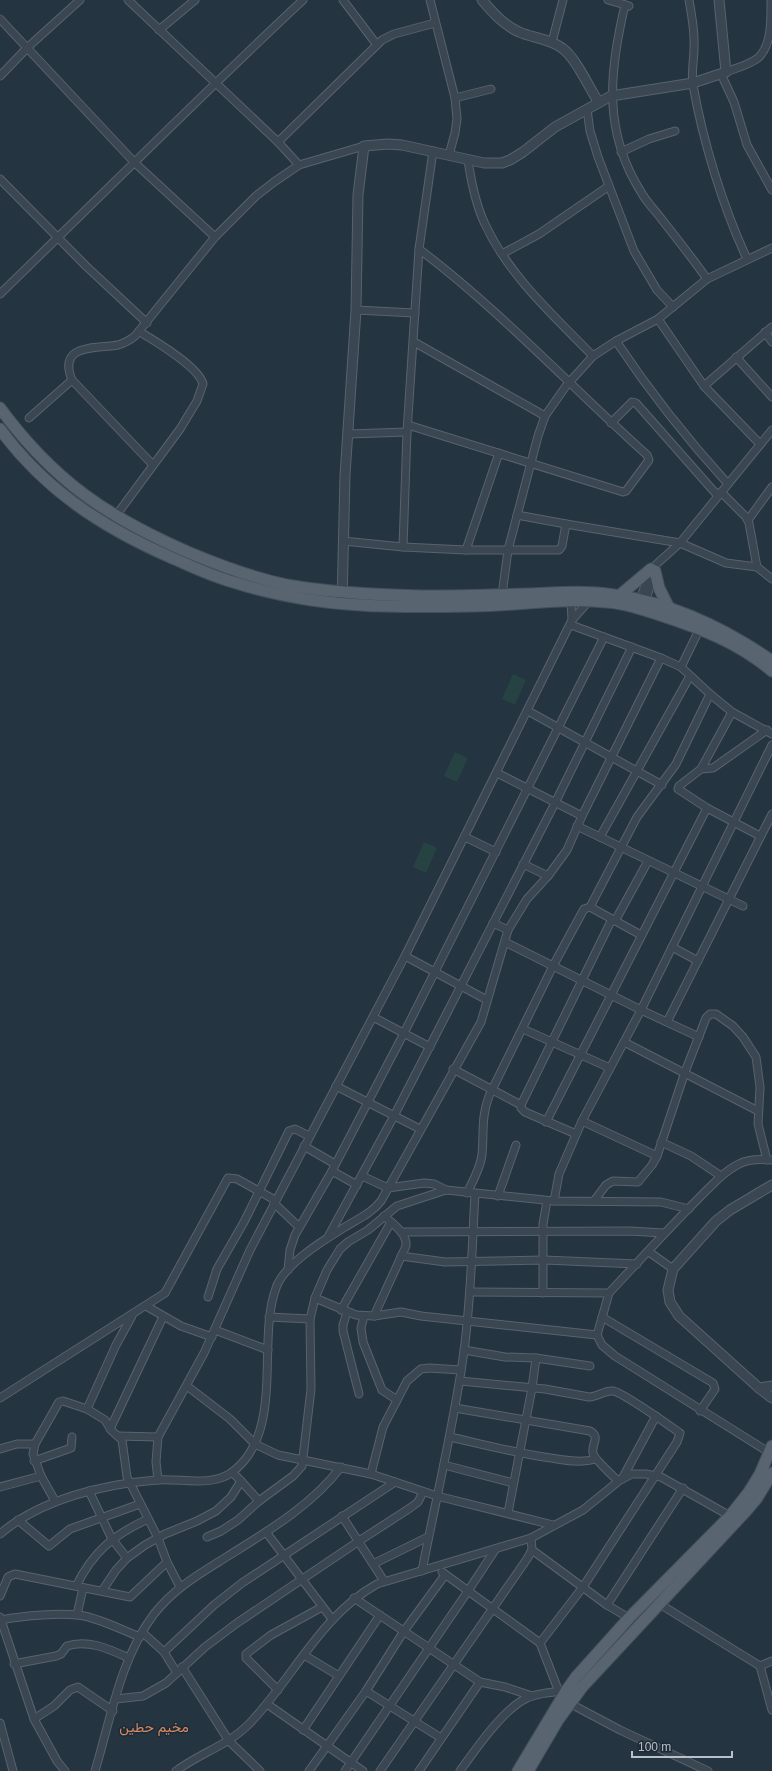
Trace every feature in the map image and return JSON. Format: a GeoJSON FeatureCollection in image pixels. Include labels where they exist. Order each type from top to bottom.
{"type":"FeatureCollection","features":[{"type":"Feature","properties":{"kind":"main road"},"geometry":{"type":"LineString","coordinates":[[0,408],[19,433],[51,468],[71,486],[115,517],[144,532],[236,571],[286,584],[342,591],[423,596],[583,592],[620,595],[700,628],[735,646],[772,671]]}},
{"type":"Feature","properties":{"kind":"main road"},"geometry":{"type":"LineString","coordinates":[[0,430],[46,480],[90,515],[139,543],[232,582],[284,595],[342,603],[475,606],[571,600],[641,604],[669,608],[710,624],[744,642],[772,661]]}},
{"type":"Feature","properties":{"kind":"main road"},"geometry":{"type":"LineString","coordinates":[[620,595],[654,569],[659,588],[669,608]]}},
{"type":"Feature","properties":{"kind":"main road"},"geometry":{"type":"LineString","coordinates":[[232,582],[236,571]]}},
{"type":"Feature","properties":{"kind":"main road"},"geometry":{"type":"LineString","coordinates":[[518,1771],[562,1691],[629,1618],[730,1516],[749,1492],[771,1450]]}},
{"type":"Feature","properties":{"kind":"main road"},"geometry":{"type":"LineString","coordinates":[[528,1771],[569,1703],[658,1603],[746,1511],[757,1498],[772,1473]]}},
{"type":"Feature","properties":{"kind":"street"},"geometry":{"type":"LineString","coordinates":[[0,76],[80,0]]}},
{"type":"Feature","properties":{"kind":"street"},"geometry":{"type":"LineString","coordinates":[[128,0],[278,142],[299,165]]}},
{"type":"Feature","properties":{"kind":"street"},"geometry":{"type":"LineString","coordinates":[[159,30],[195,0]]}},
{"type":"Feature","properties":{"kind":"street"},"geometry":{"type":"LineString","coordinates":[[0,294],[135,163],[215,82],[303,0]]}},
{"type":"Feature","properties":{"kind":"street"},"geometry":{"type":"LineString","coordinates":[[343,0],[377,45]]}},
{"type":"Feature","properties":{"kind":"street"},"geometry":{"type":"LineString","coordinates":[[430,0],[455,98],[457,119],[456,133],[449,154]]}},
{"type":"Feature","properties":{"kind":"street"},"geometry":{"type":"LineString","coordinates":[[482,0],[494,15],[504,23],[518,31],[552,42],[563,48],[570,56],[598,101]]}},
{"type":"Feature","properties":{"kind":"street"},"geometry":{"type":"LineString","coordinates":[[552,42],[563,0]]}},
{"type":"Feature","properties":{"kind":"street"},"geometry":{"type":"LineString","coordinates":[[608,0],[627,6],[618,37],[611,96],[620,152],[641,193],[707,279]]}},
{"type":"Feature","properties":{"kind":"street"},"geometry":{"type":"LineString","coordinates":[[689,0],[694,39],[693,83],[708,149],[722,196],[747,260]]}},
{"type":"Feature","properties":{"kind":"street"},"geometry":{"type":"LineString","coordinates":[[719,0],[724,73],[747,145],[772,190]]}},
{"type":"Feature","properties":{"kind":"street"},"geometry":{"type":"LineString","coordinates":[[153,465],[72,380],[69,366],[70,360],[77,351],[88,347],[119,345],[130,340],[140,332],[215,237],[256,196],[299,165],[364,146],[388,144],[402,145],[432,150],[468,160],[490,164],[510,160],[523,152],[555,127],[598,101],[611,96],[693,83],[724,73],[757,59],[769,44],[771,35],[771,0]]}},
{"type":"Feature","properties":{"kind":"street"},"geometry":{"type":"LineString","coordinates":[[0,19],[135,163],[215,237]]}},
{"type":"Feature","properties":{"kind":"street"},"geometry":{"type":"LineString","coordinates":[[278,142],[377,45],[394,34],[435,23]]}},
{"type":"Feature","properties":{"kind":"street"},"geometry":{"type":"LineString","coordinates":[[455,98],[491,89]]}},
{"type":"Feature","properties":{"kind":"street"},"geometry":{"type":"LineString","coordinates":[[587,109],[590,131],[609,186],[640,262],[657,290],[673,307]]}},
{"type":"Feature","properties":{"kind":"street"},"geometry":{"type":"LineString","coordinates":[[620,152],[649,139],[675,131]]}},
{"type":"Feature","properties":{"kind":"street"},"geometry":{"type":"LineString","coordinates":[[342,603],[343,541],[348,434],[356,310],[358,195],[364,146]]}},
{"type":"Feature","properties":{"kind":"street"},"geometry":{"type":"LineString","coordinates":[[403,547],[408,428],[419,249],[432,150]]}},
{"type":"Feature","properties":{"kind":"street"},"geometry":{"type":"LineString","coordinates":[[468,160],[475,198],[484,222],[502,254],[513,270],[540,302],[593,356]]}},
{"type":"Feature","properties":{"kind":"street"},"geometry":{"type":"LineString","coordinates":[[0,179],[58,238],[147,323]]}},
{"type":"Feature","properties":{"kind":"street"},"geometry":{"type":"LineString","coordinates":[[502,254],[550,227],[609,186]]}},
{"type":"Feature","properties":{"kind":"street"},"geometry":{"type":"LineString","coordinates":[[502,595],[508,550],[545,416],[570,382],[593,356],[616,341],[658,319],[707,279],[772,248]]}},
{"type":"Feature","properties":{"kind":"street"},"geometry":{"type":"LineString","coordinates":[[348,434],[408,428],[499,453],[625,492],[649,458],[570,382],[462,283],[419,249]]}},
{"type":"Feature","properties":{"kind":"street"},"geometry":{"type":"LineString","coordinates":[[356,310],[415,313]]}},
{"type":"Feature","properties":{"kind":"street"},"geometry":{"type":"LineString","coordinates":[[658,319],[704,386],[760,444]]}},
{"type":"Feature","properties":{"kind":"street"},"geometry":{"type":"LineString","coordinates":[[704,386],[772,327]]}},
{"type":"Feature","properties":{"kind":"street"},"geometry":{"type":"LineString","coordinates":[[115,517],[188,418],[203,384],[200,376],[175,355],[140,332]]}},
{"type":"Feature","properties":{"kind":"street"},"geometry":{"type":"LineString","coordinates":[[765,332],[772,342]]}},
{"type":"Feature","properties":{"kind":"street"},"geometry":{"type":"LineString","coordinates":[[616,341],[650,391],[705,459],[728,484]]}},
{"type":"Feature","properties":{"kind":"street"},"geometry":{"type":"LineString","coordinates":[[414,342],[545,416]]}},
{"type":"Feature","properties":{"kind":"street"},"geometry":{"type":"LineString","coordinates":[[736,357],[772,397]]}},
{"type":"Feature","properties":{"kind":"street"},"geometry":{"type":"LineString","coordinates":[[29,418],[72,380]]}},
{"type":"Feature","properties":{"kind":"street"},"geometry":{"type":"LineString","coordinates":[[611,423],[632,402],[636,403],[720,494],[748,520],[751,528],[757,567]]}},
{"type":"Feature","properties":{"kind":"street"},"geometry":{"type":"LineString","coordinates":[[641,604],[654,569],[680,544],[760,444],[771,433]]}},
{"type":"Feature","properties":{"kind":"street"},"geometry":{"type":"LineString","coordinates":[[466,550],[499,453]]}},
{"type":"Feature","properties":{"kind":"street"},"geometry":{"type":"LineString","coordinates":[[748,520],[772,487]]}},
{"type":"Feature","properties":{"kind":"street"},"geometry":{"type":"LineString","coordinates":[[517,515],[680,544],[726,563],[757,567],[772,579]]}},
{"type":"Feature","properties":{"kind":"street"},"geometry":{"type":"LineString","coordinates":[[343,541],[403,547],[466,550],[560,549],[562,546],[566,524]]}},
{"type":"Feature","properties":{"kind":"street"},"geometry":{"type":"LineString","coordinates":[[571,600],[571,622]]}},
{"type":"Feature","properties":{"kind":"street"},"geometry":{"type":"LineString","coordinates":[[158,1480],[156,1449],[158,1437],[187,1386],[274,1202],[405,956],[571,622],[589,601]]}},
{"type":"Feature","properties":{"kind":"street"},"geometry":{"type":"LineString","coordinates":[[571,622],[604,637],[662,658],[681,667],[732,712],[770,732],[710,770],[701,769]]}},
{"type":"Feature","properties":{"kind":"street"},"geometry":{"type":"LineString","coordinates":[[681,667],[700,628]]}},
{"type":"Feature","properties":{"kind":"street"},"geometry":{"type":"LineString","coordinates":[[288,1270],[291,1244],[299,1227],[334,1167],[436,972],[604,637]]}},
{"type":"Feature","properties":{"kind":"street"},"geometry":{"type":"LineString","coordinates":[[327,1238],[362,1176],[430,1047],[555,803],[632,647]]}},
{"type":"Feature","properties":{"kind":"street"},"geometry":{"type":"LineString","coordinates":[[0,1534],[18,1520],[55,1501],[130,1483],[158,1480],[209,1480],[232,1472],[242,1462],[255,1444],[266,1402],[269,1317],[276,1288],[282,1275],[327,1238],[373,1210],[381,1200],[453,1069],[481,1022],[508,930],[528,899],[548,876],[567,850],[611,756],[662,658]]}},
{"type":"Feature","properties":{"kind":"street"},"geometry":{"type":"LineString","coordinates":[[600,837],[690,676]]}},
{"type":"Feature","properties":{"kind":"street"},"geometry":{"type":"LineString","coordinates":[[422,1571],[460,1381],[472,1262],[473,1231],[471,1194],[482,1156],[484,1111],[492,1089],[553,966],[584,909],[590,907],[637,817],[676,764],[710,694]]}},
{"type":"Feature","properties":{"kind":"street"},"geometry":{"type":"LineString","coordinates":[[528,711],[662,785]]}},
{"type":"Feature","properties":{"kind":"street"},"geometry":{"type":"LineString","coordinates":[[732,712],[701,769],[679,786],[678,789],[707,808],[760,836]]}},
{"type":"Feature","properties":{"kind":"street"},"geometry":{"type":"LineString","coordinates":[[544,1293],[543,1219],[551,1201],[559,1174],[582,1121],[641,1010],[772,745]]}},
{"type":"Feature","properties":{"kind":"street"},"geometry":{"type":"LineString","coordinates":[[497,773],[582,816]]}},
{"type":"Feature","properties":{"kind":"street"},"geometry":{"type":"LineString","coordinates":[[546,1122],[707,808]]}},
{"type":"Feature","properties":{"kind":"street"},"geometry":{"type":"LineString","coordinates":[[667,1022],[772,814]]}},
{"type":"Feature","properties":{"kind":"street"},"geometry":{"type":"LineString","coordinates":[[577,826],[743,906]]}},
{"type":"Feature","properties":{"kind":"street"},"geometry":{"type":"LineString","coordinates":[[465,837],[496,852]]}},
{"type":"Feature","properties":{"kind":"street"},"geometry":{"type":"LineString","coordinates":[[521,1105],[582,981],[614,920],[648,861]]}},
{"type":"Feature","properties":{"kind":"street"},"geometry":{"type":"LineString","coordinates":[[523,864],[548,876]]}},
{"type":"Feature","properties":{"kind":"street"},"geometry":{"type":"LineString","coordinates":[[590,907],[641,935]]}},
{"type":"Feature","properties":{"kind":"street"},"geometry":{"type":"LineString","coordinates":[[493,923],[508,930]]}},
{"type":"Feature","properties":{"kind":"street"},"geometry":{"type":"LineString","coordinates":[[505,942],[698,1037]]}},
{"type":"Feature","properties":{"kind":"street"},"geometry":{"type":"LineString","coordinates":[[672,947],[698,961]]}},
{"type":"Feature","properties":{"kind":"street"},"geometry":{"type":"LineString","coordinates":[[405,956],[487,1000]]}},
{"type":"Feature","properties":{"kind":"street"},"geometry":{"type":"LineString","coordinates":[[594,1201],[606,1185],[614,1181],[638,1182],[652,1165],[657,1156],[685,1072],[706,1018],[712,1013],[723,1018],[743,1036],[756,1057],[760,1087],[758,1129],[770,1160],[745,1161],[731,1169],[721,1176],[664,1233],[649,1252],[609,1293],[597,1335],[602,1345],[615,1356],[700,1411],[771,1450]]}},
{"type":"Feature","properties":{"kind":"street"},"geometry":{"type":"LineString","coordinates":[[373,1017],[430,1047]]}},
{"type":"Feature","properties":{"kind":"street"},"geometry":{"type":"LineString","coordinates":[[523,1029],[610,1068]]}},
{"type":"Feature","properties":{"kind":"street"},"geometry":{"type":"LineString","coordinates":[[624,1042],[758,1110]]}},
{"type":"Feature","properties":{"kind":"street"},"geometry":{"type":"LineString","coordinates":[[453,1069],[521,1105],[522,1110],[546,1122],[576,1134]]}},
{"type":"Feature","properties":{"kind":"street"},"geometry":{"type":"LineString","coordinates":[[336,1086],[420,1129]]}},
{"type":"Feature","properties":{"kind":"street"},"geometry":{"type":"LineString","coordinates":[[582,1121],[657,1156]]}},
{"type":"Feature","properties":{"kind":"street"},"geometry":{"type":"LineString","coordinates":[[208,1297],[217,1269],[244,1222],[289,1130],[295,1129],[309,1136]]}},
{"type":"Feature","properties":{"kind":"street"},"geometry":{"type":"LineString","coordinates":[[661,1142],[691,1156],[721,1176]]}},
{"type":"Feature","properties":{"kind":"street"},"geometry":{"type":"LineString","coordinates":[[498,1196],[516,1145]]}},
{"type":"Feature","properties":{"kind":"street"},"geometry":{"type":"LineString","coordinates":[[304,1146],[357,1185]]}},
{"type":"Feature","properties":{"kind":"street"},"geometry":{"type":"LineString","coordinates":[[362,1176],[388,1188],[429,1184],[438,1185],[446,1190],[471,1194],[551,1201],[661,1202],[689,1208]]}},
{"type":"Feature","properties":{"kind":"street"},"geometry":{"type":"LineString","coordinates":[[0,1398],[146,1306],[165,1292],[228,1178],[238,1179],[259,1191],[274,1202],[299,1227]]}},
{"type":"Feature","properties":{"kind":"street"},"geometry":{"type":"LineString","coordinates":[[772,1185],[730,1210],[716,1222],[673,1269],[668,1290],[670,1302],[679,1316],[772,1398]]}},
{"type":"Feature","properties":{"kind":"street"},"geometry":{"type":"LineString","coordinates":[[207,1537],[231,1525],[259,1501],[293,1476],[300,1469],[304,1461],[311,1389],[310,1319],[315,1298],[340,1249],[397,1206],[446,1190]]}},
{"type":"Feature","properties":{"kind":"street"},"geometry":{"type":"LineString","coordinates":[[374,1316],[406,1242],[401,1232],[384,1216]]}},
{"type":"Feature","properties":{"kind":"street"},"geometry":{"type":"LineString","coordinates":[[359,1394],[343,1331],[344,1311],[391,1222]]}},
{"type":"Feature","properties":{"kind":"street"},"geometry":{"type":"LineString","coordinates":[[401,1232],[644,1231],[664,1233]]}},
{"type":"Feature","properties":{"kind":"street"},"geometry":{"type":"LineString","coordinates":[[649,1252],[673,1269]]}},
{"type":"Feature","properties":{"kind":"street"},"geometry":{"type":"LineString","coordinates":[[401,1256],[445,1262],[544,1260],[637,1264]]}},
{"type":"Feature","properties":{"kind":"street"},"geometry":{"type":"LineString","coordinates":[[470,1292],[609,1293]]}},
{"type":"Feature","properties":{"kind":"street"},"geometry":{"type":"LineString","coordinates":[[315,1298],[344,1311],[364,1316],[401,1312],[421,1316],[597,1335]]}},
{"type":"Feature","properties":{"kind":"street"},"geometry":{"type":"LineString","coordinates":[[146,1306],[163,1317],[188,1329],[213,1333],[268,1350]]}},
{"type":"Feature","properties":{"kind":"street"},"geometry":{"type":"LineString","coordinates":[[87,1409],[116,1345],[133,1314]]}},
{"type":"Feature","properties":{"kind":"street"},"geometry":{"type":"LineString","coordinates":[[364,1316],[361,1333],[363,1342],[382,1390],[397,1400]]}},
{"type":"Feature","properties":{"kind":"street"},"geometry":{"type":"LineString","coordinates":[[602,1316],[714,1383],[715,1389],[700,1411]]}},
{"type":"Feature","properties":{"kind":"street"},"geometry":{"type":"LineString","coordinates":[[110,1429],[163,1317]]}},
{"type":"Feature","properties":{"kind":"street"},"geometry":{"type":"LineString","coordinates":[[269,1317],[310,1319]]}},
{"type":"Feature","properties":{"kind":"street"},"geometry":{"type":"LineString","coordinates":[[464,1350],[590,1366]]}},
{"type":"Feature","properties":{"kind":"street"},"geometry":{"type":"LineString","coordinates":[[508,1513],[532,1388],[536,1358]]}},
{"type":"Feature","properties":{"kind":"street"},"geometry":{"type":"LineString","coordinates":[[371,1474],[383,1427],[407,1381],[421,1369],[461,1370]]}},
{"type":"Feature","properties":{"kind":"street"},"geometry":{"type":"LineString","coordinates":[[460,1381],[532,1388],[589,1397],[593,1397],[603,1392],[615,1391],[656,1416],[680,1435],[583,1587],[540,1643]]}},
{"type":"Feature","properties":{"kind":"street"},"geometry":{"type":"LineString","coordinates":[[187,1386],[230,1419],[255,1444],[278,1455],[371,1474],[437,1496],[553,1525]]}},
{"type":"Feature","properties":{"kind":"street"},"geometry":{"type":"LineString","coordinates":[[759,1388],[772,1386]]}},
{"type":"Feature","properties":{"kind":"street"},"geometry":{"type":"LineString","coordinates":[[55,1501],[41,1476],[34,1461],[33,1454],[36,1444],[59,1402],[64,1401],[87,1409],[105,1420],[110,1429],[123,1442],[126,1473],[180,1587]]}},
{"type":"Feature","properties":{"kind":"street"},"geometry":{"type":"LineString","coordinates":[[455,1408],[525,1421],[575,1427],[590,1431],[596,1438],[593,1453],[596,1459],[620,1480]]}},
{"type":"Feature","properties":{"kind":"street"},"geometry":{"type":"LineString","coordinates":[[620,1480],[656,1416]]}},
{"type":"Feature","properties":{"kind":"street"},"geometry":{"type":"LineString","coordinates":[[118,1436],[158,1437]]}},
{"type":"Feature","properties":{"kind":"street"},"geometry":{"type":"LineString","coordinates":[[34,1461],[71,1448],[72,1437]]}},
{"type":"Feature","properties":{"kind":"street"},"geometry":{"type":"LineString","coordinates":[[450,1437],[519,1453],[581,1462],[596,1459]]}},
{"type":"Feature","properties":{"kind":"street"},"geometry":{"type":"LineString","coordinates":[[0,1449],[17,1444],[36,1444]]}},
{"type":"Feature","properties":{"kind":"street"},"geometry":{"type":"LineString","coordinates":[[444,1465],[513,1483]]}},
{"type":"Feature","properties":{"kind":"street"},"geometry":{"type":"LineString","coordinates":[[95,1771],[113,1711],[122,1672],[141,1635],[154,1614],[180,1587],[266,1532],[319,1492],[341,1467]]}},
{"type":"Feature","properties":{"kind":"street"},"geometry":{"type":"LineString","coordinates":[[232,1472],[259,1501]]}},
{"type":"Feature","properties":{"kind":"street"},"geometry":{"type":"LineString","coordinates":[[176,1771],[229,1741],[249,1725],[332,1620],[354,1598],[368,1588],[384,1581],[495,1550],[531,1538],[583,1510],[620,1480],[639,1474],[655,1475],[683,1488],[730,1516]]}},
{"type":"Feature","properties":{"kind":"street"},"geometry":{"type":"LineString","coordinates":[[0,1487],[41,1476]]}},
{"type":"Feature","properties":{"kind":"street"},"geometry":{"type":"LineString","coordinates":[[102,1591],[116,1570],[127,1558],[158,1538],[216,1511],[231,1497],[241,1481]]}},
{"type":"Feature","properties":{"kind":"street"},"geometry":{"type":"LineString","coordinates":[[164,1652],[223,1597],[283,1555],[395,1482]]}},
{"type":"Feature","properties":{"kind":"street"},"geometry":{"type":"LineString","coordinates":[[607,1605],[683,1488]]}},
{"type":"Feature","properties":{"kind":"street"},"geometry":{"type":"LineString","coordinates":[[88,1492],[112,1539],[127,1558]]}},
{"type":"Feature","properties":{"kind":"street"},"geometry":{"type":"LineString","coordinates":[[116,1699],[143,1696],[166,1683],[237,1623],[410,1508],[418,1502],[423,1492]]}},
{"type":"Feature","properties":{"kind":"street"},"geometry":{"type":"LineString","coordinates":[[18,1520],[49,1546],[70,1529],[140,1504]]}},
{"type":"Feature","properties":{"kind":"street"},"geometry":{"type":"LineString","coordinates":[[342,1516],[384,1581]]}},
{"type":"Feature","properties":{"kind":"street"},"geometry":{"type":"LineString","coordinates":[[77,1615],[79,1587],[89,1563],[112,1539],[130,1527],[148,1519]]}},
{"type":"Feature","properties":{"kind":"street"},"geometry":{"type":"LineString","coordinates":[[266,1532],[332,1620]]}},
{"type":"Feature","properties":{"kind":"street"},"geometry":{"type":"LineString","coordinates":[[373,1564],[428,1537]]}},
{"type":"Feature","properties":{"kind":"street"},"geometry":{"type":"LineString","coordinates":[[380,1771],[416,1721],[532,1550],[531,1538]]}},
{"type":"Feature","properties":{"kind":"street"},"geometry":{"type":"LineString","coordinates":[[344,1771],[495,1550]]}},
{"type":"Feature","properties":{"kind":"street"},"geometry":{"type":"LineString","coordinates":[[532,1550],[607,1605],[629,1618]]}},
{"type":"Feature","properties":{"kind":"street"},"geometry":{"type":"LineString","coordinates":[[0,1596],[5,1581],[12,1575],[130,1597],[167,1562]]}},
{"type":"Feature","properties":{"kind":"street"},"geometry":{"type":"LineString","coordinates":[[435,1567],[540,1643],[562,1691],[532,1696],[521,1701],[505,1714],[460,1771]]}},
{"type":"Feature","properties":{"kind":"street"},"geometry":{"type":"LineString","coordinates":[[309,1771],[366,1690],[404,1631],[445,1575]]}},
{"type":"Feature","properties":{"kind":"street"},"geometry":{"type":"LineString","coordinates":[[354,1598],[480,1682],[532,1696]]}},
{"type":"Feature","properties":{"kind":"street"},"geometry":{"type":"LineString","coordinates":[[658,1603],[760,1666],[772,1710]]}},
{"type":"Feature","properties":{"kind":"street"},"geometry":{"type":"LineString","coordinates":[[278,1690],[246,1658],[246,1654],[282,1628],[322,1607]]}},
{"type":"Feature","properties":{"kind":"street"},"geometry":{"type":"LineString","coordinates":[[65,1771],[57,1761],[34,1718],[14,1664],[0,1619],[77,1615],[141,1635],[164,1652],[180,1670],[229,1741],[258,1771]]}},
{"type":"Feature","properties":{"kind":"street"},"geometry":{"type":"LineString","coordinates":[[303,1730],[380,1615]]}},
{"type":"Feature","properties":{"kind":"street"},"geometry":{"type":"LineString","coordinates":[[14,1664],[56,1656],[61,1654],[67,1646],[83,1644],[97,1645],[129,1658]]}},
{"type":"Feature","properties":{"kind":"street"},"geometry":{"type":"LineString","coordinates":[[304,1655],[338,1676]]}},
{"type":"Feature","properties":{"kind":"street"},"geometry":{"type":"LineString","coordinates":[[760,1666],[772,1661]]}},
{"type":"Feature","properties":{"kind":"street"},"geometry":{"type":"LineString","coordinates":[[419,1771],[480,1682]]}},
{"type":"Feature","properties":{"kind":"street"},"geometry":{"type":"LineString","coordinates":[[34,1718],[54,1706],[70,1690],[78,1687],[113,1711]]}},
{"type":"Feature","properties":{"kind":"street"},"geometry":{"type":"LineString","coordinates":[[366,1690],[441,1738]]}},
{"type":"Feature","properties":{"kind":"street"},"geometry":{"type":"LineString","coordinates":[[569,1703],[620,1730],[708,1771]]}},
{"type":"Feature","properties":{"kind":"street"},"geometry":{"type":"LineString","coordinates":[[267,1704],[362,1771]]}},
{"type":"Feature","properties":{"kind":"street"},"geometry":{"type":"LineString","coordinates":[[0,1724],[13,1771]]}},
{"type":"Feature","properties":{"kind":"green space"},"geometry":{"type":"Polygon","coordinates":[[[513,674],[526,680],[515,705],[502,699],[513,674]]]}},
{"type":"Feature","properties":{"kind":"green space"},"geometry":{"type":"Polygon","coordinates":[[[455,752],[468,758],[457,782],[444,776],[455,752]]]}},
{"type":"Feature","properties":{"kind":"green space"},"geometry":{"type":"Polygon","coordinates":[[[424,842],[437,848],[426,873],[413,867],[424,842]]]}},
{"type":"Feature","properties":{"kind":"district","name":"مخيم حطين"},"geometry":{"type":"Point","coordinates":[154,1727]}}]}
